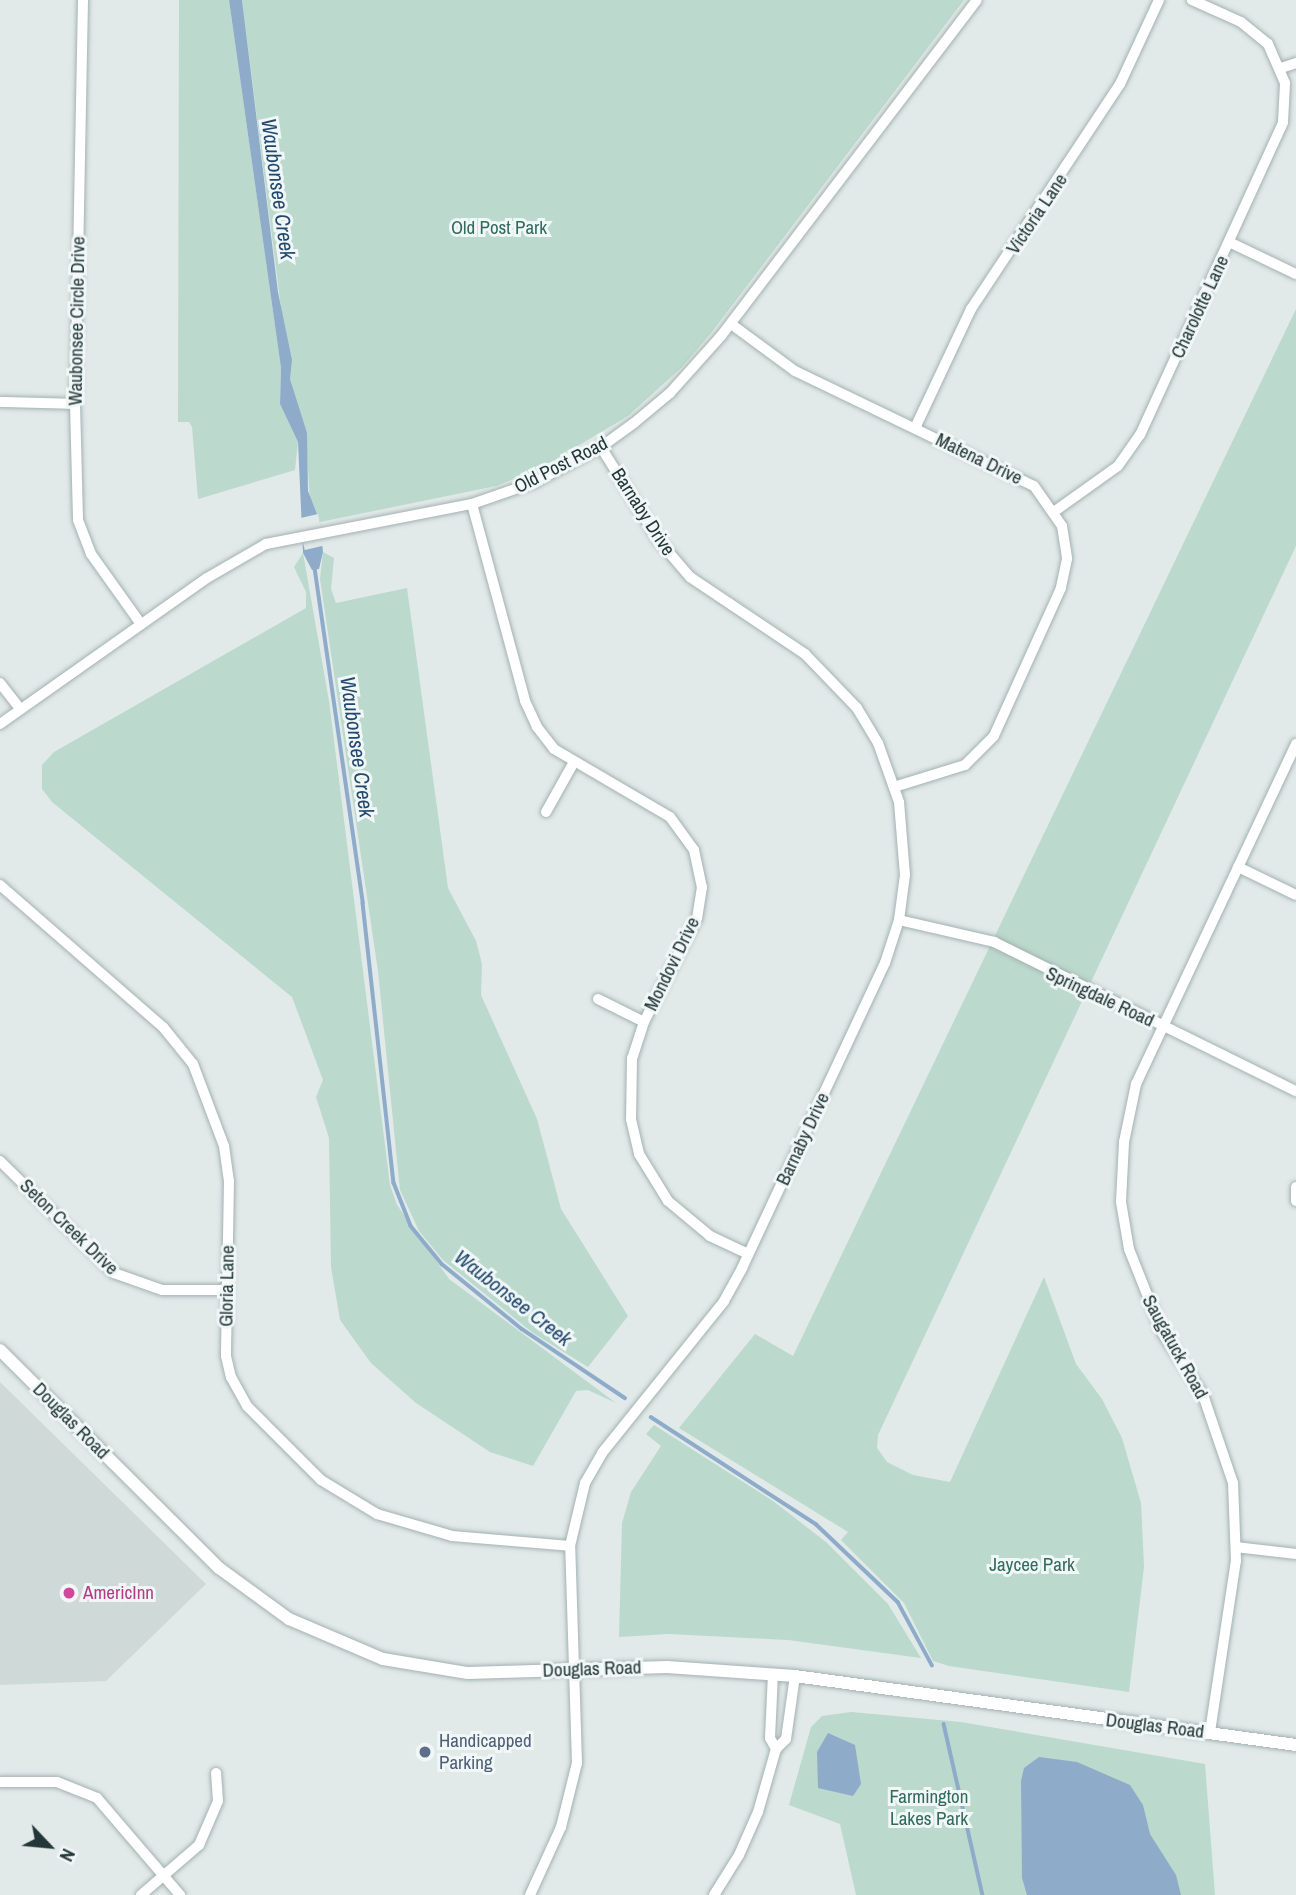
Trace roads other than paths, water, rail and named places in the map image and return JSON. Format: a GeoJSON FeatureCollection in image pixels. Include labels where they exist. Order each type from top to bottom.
{"type":"FeatureCollection","features":[{"type":"Feature","properties":{"kind":"street","name":"Waubonsee Circle Drive"},"geometry":{"type":"LineString","coordinates":[[83,0],[75,404],[76,496],[82,536],[141,624]]}},
{"type":"Feature","properties":{"kind":"street","name":"Old Post Road"},"geometry":{"type":"LineString","coordinates":[[0,724],[241,557],[294,536],[472,504],[535,482],[601,447],[670,393],[731,324],[976,0]]}},
{"type":"Feature","properties":{"kind":"street","name":"Victoria Lane"},"geometry":{"type":"LineString","coordinates":[[915,428],[971,309],[1084,141],[1129,65],[1159,0]]}},
{"type":"Feature","properties":{"kind":"street"},"geometry":{"type":"LineString","coordinates":[[1192,0],[1257,33],[1281,68],[1296,63]]}},
{"type":"Feature","properties":{"kind":"street","name":"Charolotte Lane"},"geometry":{"type":"LineString","coordinates":[[1055,510],[1109,473],[1130,451],[1231,243],[1283,122],[1281,68]]}},
{"type":"Feature","properties":{"kind":"street"},"geometry":{"type":"LineString","coordinates":[[1231,243],[1296,274]]}},
{"type":"Feature","properties":{"kind":"street","name":"Matena Drive"},"geometry":{"type":"LineString","coordinates":[[731,324],[795,371],[1021,478],[1055,510],[1065,540],[1066,574],[994,736],[965,765],[894,787]]}},
{"type":"Feature","properties":{"kind":"street"},"geometry":{"type":"LineString","coordinates":[[0,402],[75,404]]}},
{"type":"Feature","properties":{"kind":"street","name":"Barnaby Drive"},"geometry":{"type":"LineString","coordinates":[[530,1895],[570,1802],[577,1762],[569,1546],[585,1483],[629,1419],[724,1301],[748,1254],[885,963],[899,920],[904,832],[894,787],[874,736],[842,690],[791,643],[690,577],[659,541],[601,447]]}},
{"type":"Feature","properties":{"kind":"street","name":"Mondovi Drive"},"geometry":{"type":"LineString","coordinates":[[472,504],[525,701],[545,739],[574,762],[670,817],[687,837],[700,868],[697,918],[644,1022],[632,1058],[629,1088],[639,1154],[658,1187],[684,1216],[710,1236],[748,1254]]}},
{"type":"Feature","properties":{"kind":"street"},"geometry":{"type":"LineString","coordinates":[[0,683],[20,709]]}},
{"type":"Feature","properties":{"kind":"street","name":"Saugatuck Road"},"geometry":{"type":"LineString","coordinates":[[1210,1732],[1237,1547],[1233,1483],[1226,1451],[1203,1395],[1144,1294],[1129,1249],[1121,1202],[1124,1142],[1136,1084],[1296,744]]}},
{"type":"Feature","properties":{"kind":"street"},"geometry":{"type":"LineString","coordinates":[[546,812],[574,762]]}},
{"type":"Feature","properties":{"kind":"street"},"geometry":{"type":"LineString","coordinates":[[1238,867],[1296,895]]}},
{"type":"Feature","properties":{"kind":"street","name":"Gloria Lane"},"geometry":{"type":"LineString","coordinates":[[0,885],[161,1024],[193,1064],[224,1146],[229,1181],[226,1356],[239,1393],[263,1423],[332,1488],[377,1514],[415,1528],[452,1536],[569,1546]]}},
{"type":"Feature","properties":{"kind":"street","name":"Springdale Road"},"geometry":{"type":"LineString","coordinates":[[899,920],[994,942],[1296,1091]]}},
{"type":"Feature","properties":{"kind":"street","name":"Mondovi Drive"},"geometry":{"type":"LineString","coordinates":[[598,999],[644,1022]]}},
{"type":"Feature","properties":{"kind":"street","name":"Seton Creek Drive"},"geometry":{"type":"LineString","coordinates":[[0,1161],[114,1273],[162,1290],[226,1290]]}},
{"type":"Feature","properties":{"kind":"street"},"geometry":{"type":"LineString","coordinates":[[1296,1187],[1296,1201]]}},
{"type":"Feature","properties":{"kind":"street","name":"Douglas Road"},"geometry":{"type":"LineString","coordinates":[[0,1350],[219,1568],[289,1619],[355,1651],[410,1666],[468,1673],[667,1667],[795,1676],[952,1700],[1296,1745]]}},
{"type":"Feature","properties":{"kind":"street"},"geometry":{"type":"LineString","coordinates":[[1237,1547],[1296,1554]]}},
{"type":"Feature","properties":{"kind":"street"},"geometry":{"type":"LineString","coordinates":[[773,1674],[770,1738],[776,1749]]}},
{"type":"Feature","properties":{"kind":"street"},"geometry":{"type":"LineString","coordinates":[[714,1895],[758,1812],[776,1749],[786,1740],[795,1676]]}},
{"type":"Feature","properties":{"kind":"street"},"geometry":{"type":"LineString","coordinates":[[141,1895],[199,1845],[211,1824],[218,1801],[216,1773]]}},
{"type":"Feature","properties":{"kind":"street"},"geometry":{"type":"LineString","coordinates":[[0,1782],[57,1782],[85,1790],[108,1808],[180,1895]]}},
{"type":"Feature","properties":{"kind":"water"},"geometry":{"type":"Polygon","coordinates":[[[229,0],[242,0],[278,292],[292,360],[290,379],[307,433],[308,491],[320,522],[323,552],[319,569],[312,570],[303,553],[298,442],[280,404],[281,368],[229,0]]]}},
{"type":"Feature","properties":{"kind":"water"},"geometry":{"type":"Polygon","coordinates":[[[828,1733],[855,1745],[861,1784],[853,1796],[818,1788],[817,1752],[828,1733]]]}},
{"type":"Feature","properties":{"kind":"water"},"geometry":{"type":"Polygon","coordinates":[[[1039,1757],[1077,1762],[1130,1785],[1143,1805],[1150,1834],[1176,1875],[1181,1895],[1027,1895],[1022,1878],[1021,1781],[1024,1768],[1039,1757]]]}},
{"type":"Feature","properties":{"kind":"waterway","name":"Waubonsee Creek"},"geometry":{"type":"LineString","coordinates":[[315,568],[363,903],[394,1183],[411,1226],[442,1264],[522,1329],[625,1398]]}},
{"type":"Feature","properties":{"kind":"waterway","name":"Waubonsee Creek"},"geometry":{"type":"LineString","coordinates":[[651,1417],[816,1524],[898,1602],[932,1665]]}},
{"type":"Feature","properties":{"kind":"waterway","name":"Waubonsee Creek"},"geometry":{"type":"LineString","coordinates":[[944,1724],[983,1895]]}},
{"type":"Feature","properties":{"kind":"place","name":"AmericInn"},"geometry":{"type":"Point","coordinates":[69,1593]}},
{"type":"Feature","properties":{"kind":"place","name":"Handicapped Parking"},"geometry":{"type":"Point","coordinates":[425,1752]}},
{"type":"Feature","properties":{"kind":"park label","name":"Old Post Park"},"geometry":{"type":"Point","coordinates":[499,228]}},
{"type":"Feature","properties":{"kind":"park label","name":"Jaycee Park"},"geometry":{"type":"Point","coordinates":[1032,1565]}},
{"type":"Feature","properties":{"kind":"park label","name":"Farmington Lakes Park"},"geometry":{"type":"Point","coordinates":[929,1808]}}]}
